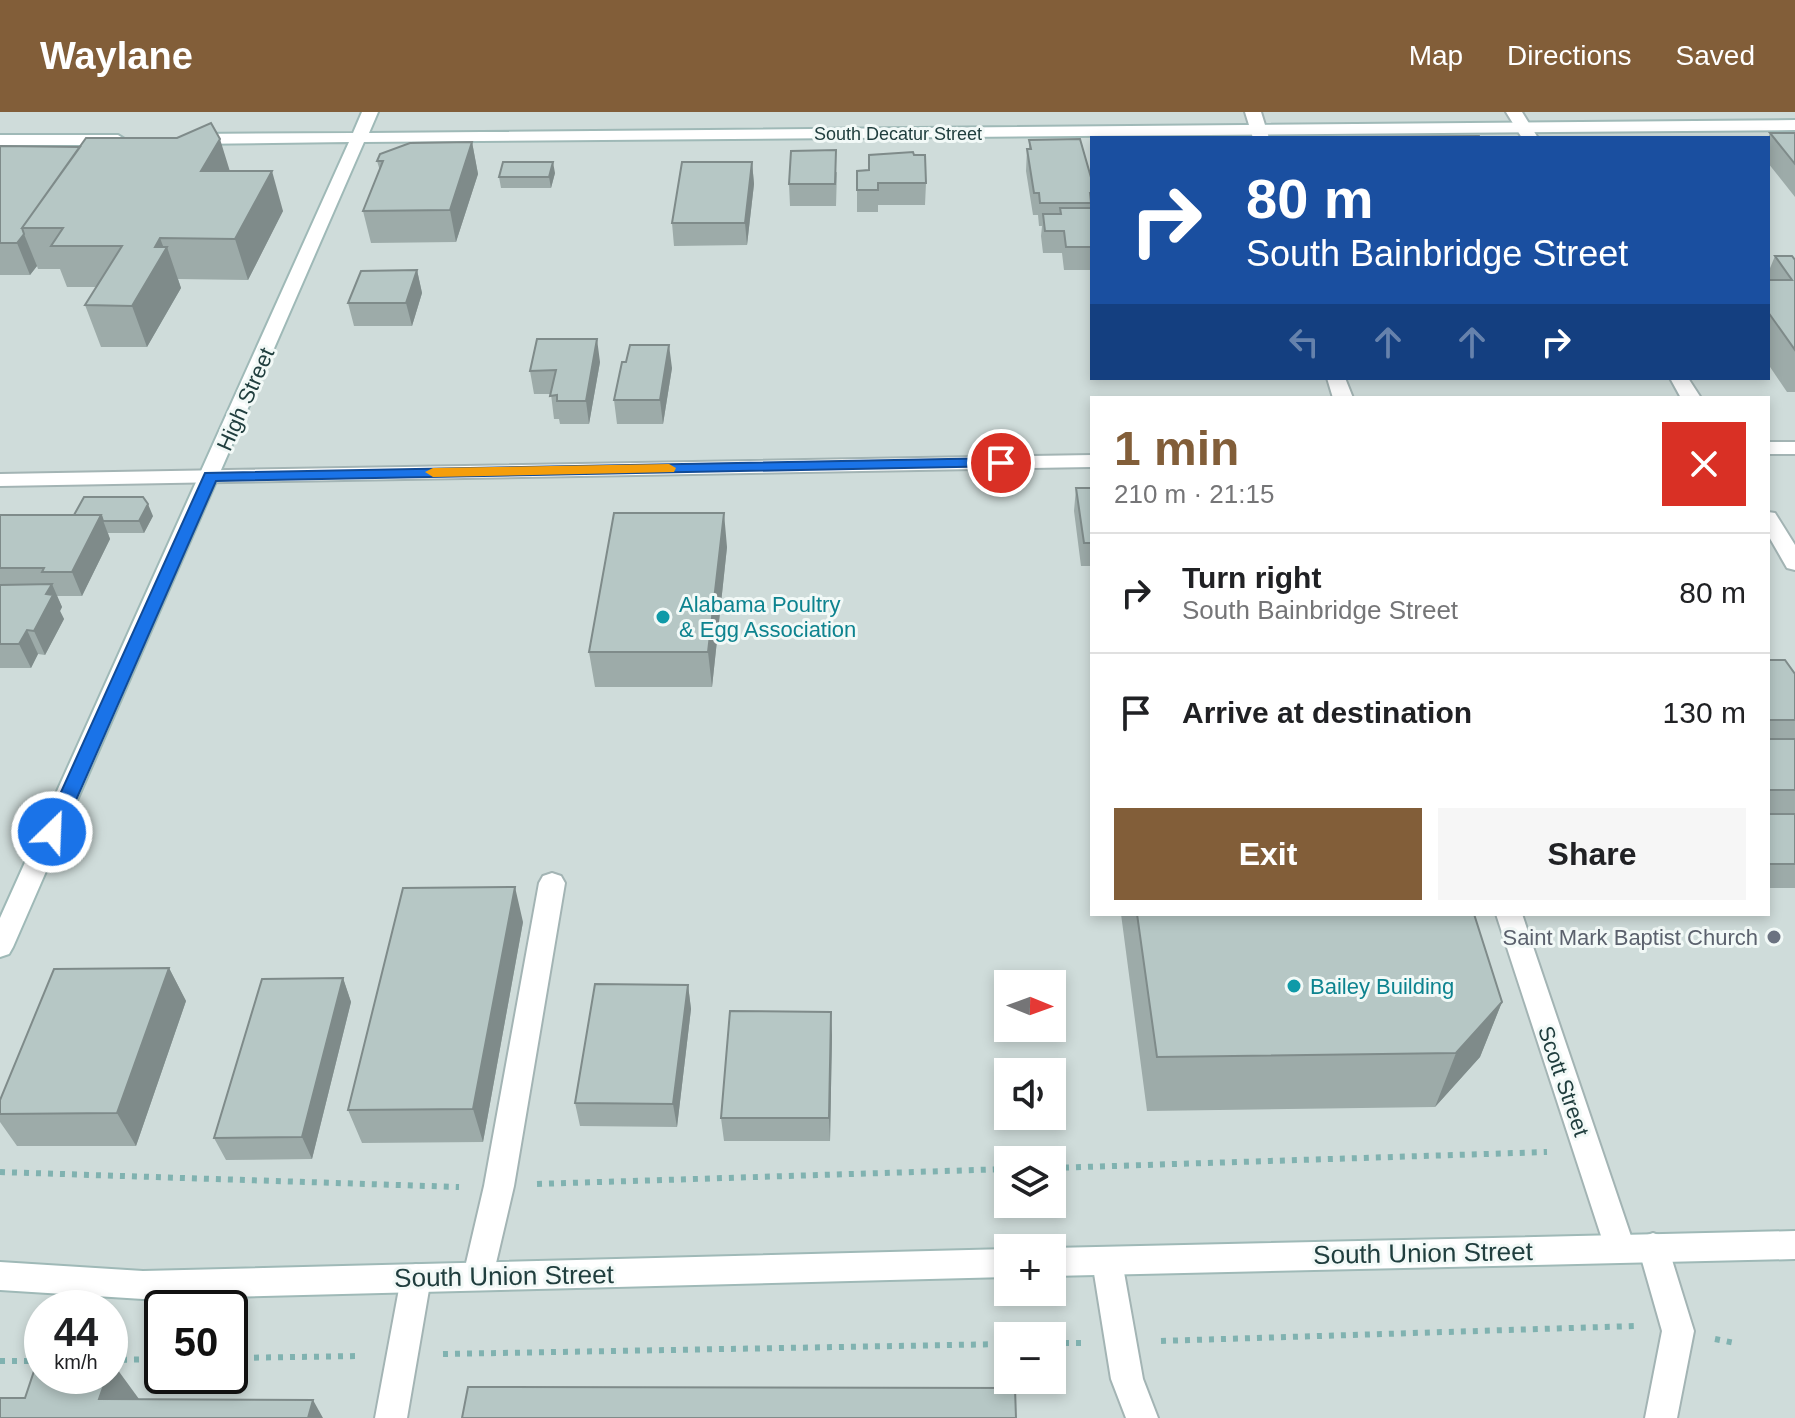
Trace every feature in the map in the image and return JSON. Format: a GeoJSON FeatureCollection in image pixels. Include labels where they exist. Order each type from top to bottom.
{"type":"FeatureCollection","features":[{"type":"Feature","properties":{"kind":"main road","name":"High Street"},"geometry":{"type":"LineString","coordinates":[[0,947],[370,112]]}},
{"type":"Feature","properties":{"kind":"main road"},"geometry":{"type":"LineString","coordinates":[[1253,112],[1260,135]]}},
{"type":"Feature","properties":{"kind":"main road"},"geometry":{"type":"LineString","coordinates":[[1514,112],[1527,133]]}},
{"type":"Feature","properties":{"kind":"main road","name":"South Decatur Street"},"geometry":{"type":"LineString","coordinates":[[171,140],[1527,133],[1795,125]]}},
{"type":"Feature","properties":{"kind":"main road"},"geometry":{"type":"LineString","coordinates":[[0,140],[140,140]]}},
{"type":"Feature","properties":{"kind":"main road"},"geometry":{"type":"LineString","coordinates":[[1770,448],[1795,448]]}},
{"type":"Feature","properties":{"kind":"main road"},"geometry":{"type":"LineString","coordinates":[[0,480],[1090,461]]}},
{"type":"Feature","properties":{"kind":"main road"},"geometry":{"type":"LineString","coordinates":[[1770,521],[1795,563]]}},
{"type":"Feature","properties":{"kind":"main road"},"geometry":{"type":"LineString","coordinates":[[478,1276],[499,1186],[552,883]]}},
{"type":"Feature","properties":{"kind":"main road","name":"Scott Street"},"geometry":{"type":"LineString","coordinates":[[1510,916],[1620,1248]]}},
{"type":"Feature","properties":{"kind":"main road","name":"South Union Street"},"geometry":{"type":"LineString","coordinates":[[1066,1262],[1795,1245]]}},
{"type":"Feature","properties":{"kind":"main road"},"geometry":{"type":"LineString","coordinates":[[1653,1247],[1678,1331],[1661,1418]]}},
{"type":"Feature","properties":{"kind":"main road"},"geometry":{"type":"LineString","coordinates":[[1107,1261],[1127,1379],[1142,1418]]}},
{"type":"Feature","properties":{"kind":"main road","name":"South Union Street"},"geometry":{"type":"LineString","coordinates":[[0,1276],[143,1285],[994,1263]]}},
{"type":"Feature","properties":{"kind":"main road"},"geometry":{"type":"LineString","coordinates":[[391,1418],[416,1278]]}},
{"type":"Feature","properties":{"kind":"path"},"geometry":{"type":"LineString","coordinates":[[1066,1168],[1588,1150]]}},
{"type":"Feature","properties":{"kind":"path"},"geometry":{"type":"LineString","coordinates":[[1066,1343],[1653,1326],[1735,1343]]}},
{"type":"Feature","properties":{"kind":"path"},"geometry":{"type":"LineString","coordinates":[[248,1358],[994,1344]]}},
{"type":"Feature","properties":{"kind":"path"},"geometry":{"type":"LineString","coordinates":[[0,1361],[24,1361]]}},
{"type":"Feature","properties":{"kind":"shaded area"},"geometry":{"type":"Polygon","coordinates":[[[0,112],[1795,112],[1795,1418],[0,1418],[0,112]]]}},
{"type":"Feature","properties":{"kind":"building"},"geometry":{"type":"Polygon","coordinates":[[[211,123],[220,139],[201,171],[272,171],[235,239],[160,238],[155,247],[167,247],[132,306],[85,305],[122,246],[51,246],[63,228],[22,228],[86,138],[177,138],[211,123]]]}},
{"type":"Feature","properties":{"kind":"building"},"geometry":{"type":"Polygon","coordinates":[[[1770,133],[1795,133],[1795,164],[1770,133]]]}},
{"type":"Feature","properties":{"kind":"building"},"geometry":{"type":"Polygon","coordinates":[[[1080,139],[1090,174],[1090,203],[1040,203],[1039,193],[1034,193],[1027,149],[1031,149],[1029,140],[1080,139]]]}},
{"type":"Feature","properties":{"kind":"building"},"geometry":{"type":"Polygon","coordinates":[[[472,142],[450,210],[363,211],[383,161],[377,161],[380,154],[410,143],[472,142]]]}},
{"type":"Feature","properties":{"kind":"building"},"geometry":{"type":"Polygon","coordinates":[[[0,146],[80,147],[22,228],[24,234],[17,243],[0,243],[0,146]]]}},
{"type":"Feature","properties":{"kind":"building"},"geometry":{"type":"Polygon","coordinates":[[[836,150],[835,184],[789,184],[791,151],[836,150]]]}},
{"type":"Feature","properties":{"kind":"building"},"geometry":{"type":"Polygon","coordinates":[[[913,152],[914,155],[925,155],[926,183],[878,183],[878,190],[857,190],[857,171],[869,170],[869,155],[913,152]]]}},
{"type":"Feature","properties":{"kind":"building"},"geometry":{"type":"Polygon","coordinates":[[[503,162],[553,162],[549,177],[499,177],[503,162]]]}},
{"type":"Feature","properties":{"kind":"building"},"geometry":{"type":"Polygon","coordinates":[[[682,162],[752,162],[745,223],[672,223],[682,162]]]}},
{"type":"Feature","properties":{"kind":"building"},"geometry":{"type":"Polygon","coordinates":[[[1060,208],[1090,208],[1090,247],[1066,247],[1064,231],[1045,231],[1043,214],[1061,214],[1060,208]]]}},
{"type":"Feature","properties":{"kind":"building"},"geometry":{"type":"Polygon","coordinates":[[[1775,256],[1792,256],[1795,260],[1795,350],[1770,315],[1770,280],[1792,280],[1775,256]]]}},
{"type":"Feature","properties":{"kind":"building"},"geometry":{"type":"Polygon","coordinates":[[[417,270],[406,303],[348,303],[361,271],[417,270]]]}},
{"type":"Feature","properties":{"kind":"building"},"geometry":{"type":"Polygon","coordinates":[[[537,339],[597,339],[586,401],[557,401],[557,395],[550,396],[556,370],[530,371],[537,339]]]}},
{"type":"Feature","properties":{"kind":"building"},"geometry":{"type":"Polygon","coordinates":[[[630,345],[669,345],[660,400],[614,400],[622,362],[626,362],[630,345]]]}},
{"type":"Feature","properties":{"kind":"building"},"geometry":{"type":"Polygon","coordinates":[[[1076,488],[1090,488],[1090,543],[1084,543],[1076,488]]]}},
{"type":"Feature","properties":{"kind":"building"},"geometry":{"type":"Polygon","coordinates":[[[84,497],[143,497],[148,504],[139,521],[103,521],[101,515],[74,515],[84,497]]]}},
{"type":"Feature","properties":{"kind":"building","name":"Alabama Poultry & Egg Association"},"geometry":{"type":"Polygon","coordinates":[[[614,513],[724,513],[708,652],[589,652],[614,513]]]}},
{"type":"Feature","properties":{"kind":"building"},"geometry":{"type":"Polygon","coordinates":[[[0,515],[101,515],[72,572],[42,572],[44,568],[0,568],[0,515]]]}},
{"type":"Feature","properties":{"kind":"building"},"geometry":{"type":"Polygon","coordinates":[[[52,584],[46,594],[53,595],[34,631],[27,630],[19,644],[0,644],[0,585],[52,584]]]}},
{"type":"Feature","properties":{"kind":"building"},"geometry":{"type":"Polygon","coordinates":[[[1770,660],[1785,660],[1795,674],[1795,720],[1770,720],[1770,660]]]}},
{"type":"Feature","properties":{"kind":"building"},"geometry":{"type":"Polygon","coordinates":[[[1770,739],[1795,739],[1795,790],[1770,790],[1770,739]]]}},
{"type":"Feature","properties":{"kind":"building"},"geometry":{"type":"Polygon","coordinates":[[[1770,814],[1795,814],[1795,864],[1770,864],[1770,814]]]}},
{"type":"Feature","properties":{"kind":"building"},"geometry":{"type":"Polygon","coordinates":[[[515,887],[473,1109],[348,1110],[403,888],[515,887]]]}},
{"type":"Feature","properties":{"kind":"building","name":"Bailey Building"},"geometry":{"type":"Polygon","coordinates":[[[1137,916],[1475,916],[1502,1002],[1456,1053],[1157,1057],[1137,916]]]}},
{"type":"Feature","properties":{"kind":"building"},"geometry":{"type":"Polygon","coordinates":[[[169,968],[117,1113],[0,1114],[0,1100],[54,969],[169,968]]]}},
{"type":"Feature","properties":{"kind":"building"},"geometry":{"type":"Polygon","coordinates":[[[343,978],[302,1137],[214,1138],[262,979],[343,978]]]}},
{"type":"Feature","properties":{"kind":"building"},"geometry":{"type":"Polygon","coordinates":[[[595,984],[688,985],[673,1104],[575,1103],[595,984]]]}},
{"type":"Feature","properties":{"kind":"building"},"geometry":{"type":"Polygon","coordinates":[[[730,1011],[831,1012],[829,1118],[721,1118],[730,1011]]]}},
{"type":"Feature","properties":{"kind":"building"},"geometry":{"type":"Polygon","coordinates":[[[468,1387],[994,1388],[994,1394],[1015,1394],[1016,1418],[462,1418],[468,1387]]]}},
{"type":"Feature","properties":{"kind":"building"},"geometry":{"type":"Polygon","coordinates":[[[26,1394],[101,1394],[99,1399],[313,1400],[308,1418],[0,1418],[0,1398],[25,1398],[26,1394]]]}},
{"type":"Feature","properties":{"kind":"slow traffic"},"geometry":{"type":"LineString","coordinates":[[433,472],[669,468]]}},
{"type":"Feature","properties":{"kind":"place","name":"Alabama Poultry & Egg Association"},"geometry":{"type":"Point","coordinates":[663,617]}},
{"type":"Feature","properties":{"kind":"place","name":"Saint Mark Baptist Church"},"geometry":{"type":"Point","coordinates":[1774,937]}},
{"type":"Feature","properties":{"kind":"place","name":"Bailey Building"},"geometry":{"type":"Point","coordinates":[1294,986]}},
{"type":"Feature","properties":{"kind":"route"},"geometry":{"type":"LineString","coordinates":[[52,832],[211,476],[1001,463]]}}]}
